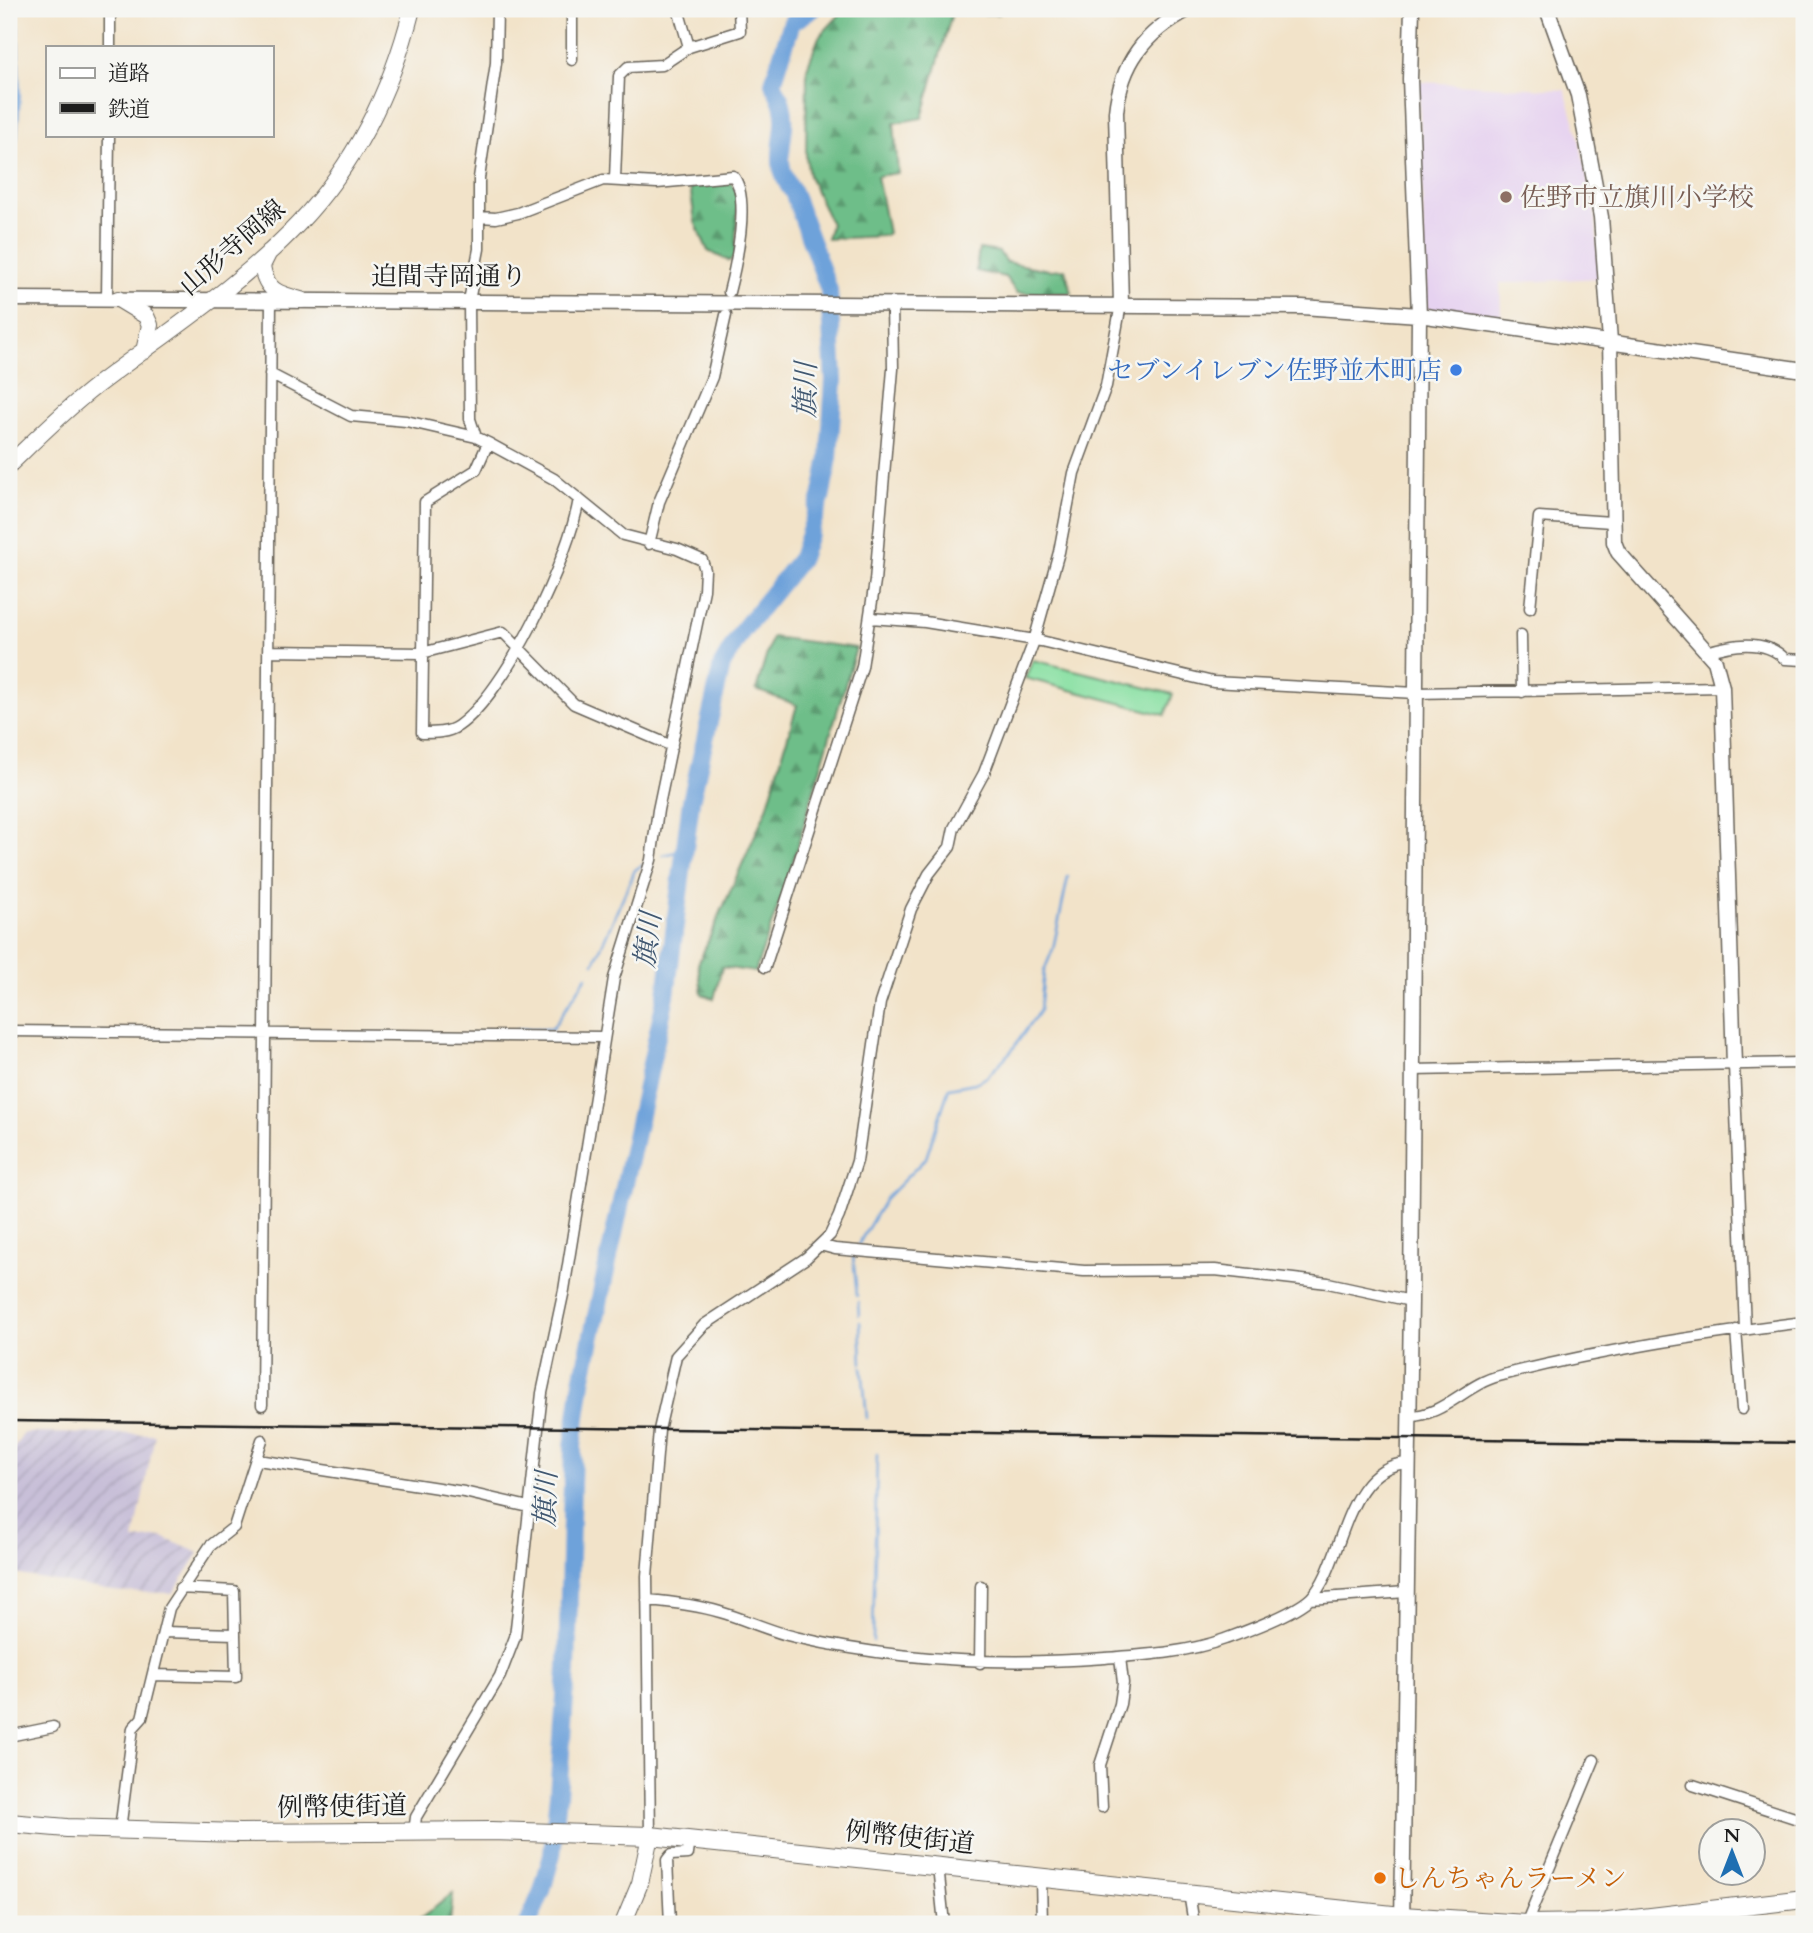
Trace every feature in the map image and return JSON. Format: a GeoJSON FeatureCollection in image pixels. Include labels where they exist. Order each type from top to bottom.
{"type":"FeatureCollection","features":[{"type":"Feature","properties":{"kind":"main road","name":"山形寺岡線"},"geometry":{"type":"LineString","coordinates":[[9,465],[65,411],[211,300],[269,252],[327,192],[370,124],[402,46],[412,9]]}},
{"type":"Feature","properties":{"kind":"main road"},"geometry":{"type":"LineString","coordinates":[[269,252],[262,266],[268,286],[275,293],[301,300]]}},
{"type":"Feature","properties":{"kind":"main road"},"geometry":{"type":"LineString","coordinates":[[112,299],[146,316],[150,325],[144,351]]}},
{"type":"Feature","properties":{"kind":"main road","name":"例幣使街道"},"geometry":{"type":"LineString","coordinates":[[9,1823],[120,1830],[290,1834],[506,1831],[643,1836],[1189,1893],[1402,1920],[1526,1924],[1634,1922],[1804,1899]]}},
{"type":"Feature","properties":{"kind":"main road"},"geometry":{"type":"LineString","coordinates":[[623,1924],[640,1883],[643,1836]]}},
{"type":"Feature","properties":{"kind":"street"},"geometry":{"type":"LineString","coordinates":[[110,9],[110,46]]}},
{"type":"Feature","properties":{"kind":"street"},"geometry":{"type":"LineString","coordinates":[[476,437],[469,405],[469,301],[479,249],[483,140],[496,63],[497,9]]}},
{"type":"Feature","properties":{"kind":"street"},"geometry":{"type":"LineString","coordinates":[[572,9],[572,60]]}},
{"type":"Feature","properties":{"kind":"street"},"geometry":{"type":"LineString","coordinates":[[678,9],[690,47]]}},
{"type":"Feature","properties":{"kind":"street"},"geometry":{"type":"LineString","coordinates":[[615,179],[619,76],[628,67],[662,65],[690,47],[740,32],[739,9]]}},
{"type":"Feature","properties":{"kind":"street"},"geometry":{"type":"LineString","coordinates":[[643,1836],[647,1600],[659,1430],[676,1356],[704,1325],[799,1263],[820,1245],[835,1225],[853,1176],[869,1096],[880,1003],[911,909],[929,874],[950,847],[954,828],[984,773],[1034,641],[1059,552],[1074,473],[1109,374],[1121,304],[1115,112],[1118,90],[1125,69],[1144,41],[1171,18],[1189,9]]}},
{"type":"Feature","properties":{"kind":"street"},"geometry":{"type":"LineString","coordinates":[[1402,1920],[1408,1416],[1412,1301],[1419,315],[1410,79],[1412,9]]}},
{"type":"Feature","properties":{"kind":"street"},"geometry":{"type":"LineString","coordinates":[[1548,9],[1578,95],[1599,204],[1610,341],[1611,522],[1618,552],[1715,662],[1722,687],[1742,1409]]}},
{"type":"Feature","properties":{"kind":"street"},"geometry":{"type":"LineString","coordinates":[[109,136],[112,299]]}},
{"type":"Feature","properties":{"kind":"street"},"geometry":{"type":"LineString","coordinates":[[479,217],[496,218],[518,213],[580,186],[615,179],[657,183],[733,176],[741,188],[737,259],[729,292]]}},
{"type":"Feature","properties":{"kind":"street","name":"迫間寺岡通り"},"geometry":{"type":"LineString","coordinates":[[9,299],[1302,307],[1419,315],[1804,370]]}},
{"type":"Feature","properties":{"kind":"street"},"geometry":{"type":"LineString","coordinates":[[262,1405],[271,300]]}},
{"type":"Feature","properties":{"kind":"street"},"geometry":{"type":"LineString","coordinates":[[765,967],[862,667],[870,618],[893,369],[890,303]]}},
{"type":"Feature","properties":{"kind":"street"},"geometry":{"type":"LineString","coordinates":[[649,544],[659,502],[712,377],[726,315]]}},
{"type":"Feature","properties":{"kind":"street"},"geometry":{"type":"LineString","coordinates":[[270,374],[351,416],[406,421],[476,437],[554,480],[613,530],[649,544],[694,554],[702,560],[705,570],[704,590],[651,860],[614,978],[564,1290],[542,1393],[514,1637],[507,1660],[416,1817],[414,1832]]}},
{"type":"Feature","properties":{"kind":"street"},"geometry":{"type":"LineString","coordinates":[[488,443],[476,470],[425,502],[422,733],[452,730],[467,719],[519,647],[564,554],[579,499]]}},
{"type":"Feature","properties":{"kind":"street"},"geometry":{"type":"LineString","coordinates":[[1531,608],[1539,517],[1611,522]]}},
{"type":"Feature","properties":{"kind":"street"},"geometry":{"type":"LineString","coordinates":[[870,618],[925,622],[1034,641],[1207,681],[1416,693],[1722,687]]}},
{"type":"Feature","properties":{"kind":"street"},"geometry":{"type":"LineString","coordinates":[[268,652],[422,653],[497,632],[508,635],[575,704],[672,746]]}},
{"type":"Feature","properties":{"kind":"street"},"geometry":{"type":"LineString","coordinates":[[1521,635],[1522,692]]}},
{"type":"Feature","properties":{"kind":"street"},"geometry":{"type":"LineString","coordinates":[[1707,652],[1723,647],[1755,645],[1774,648],[1784,659],[1804,660]]}},
{"type":"Feature","properties":{"kind":"street"},"geometry":{"type":"LineString","coordinates":[[9,1031],[604,1037]]}},
{"type":"Feature","properties":{"kind":"street"},"geometry":{"type":"LineString","coordinates":[[1412,1070],[1804,1063]]}},
{"type":"Feature","properties":{"kind":"street"},"geometry":{"type":"LineString","coordinates":[[820,1245],[835,1249],[1084,1271],[1168,1268],[1246,1273],[1328,1283],[1412,1301]]}},
{"type":"Feature","properties":{"kind":"street"},"geometry":{"type":"LineString","coordinates":[[1408,1416],[1430,1414],[1495,1377],[1640,1345],[1804,1322]]}},
{"type":"Feature","properties":{"kind":"street"},"geometry":{"type":"LineString","coordinates":[[120,1830],[133,1728],[142,1718],[169,1608],[209,1546],[234,1527],[258,1460],[262,1440]]}},
{"type":"Feature","properties":{"kind":"street"},"geometry":{"type":"LineString","coordinates":[[258,1460],[464,1492],[528,1507]]}},
{"type":"Feature","properties":{"kind":"street"},"geometry":{"type":"LineString","coordinates":[[1310,1599],[1317,1591],[1358,1499],[1383,1470],[1396,1463],[1408,1463]]}},
{"type":"Feature","properties":{"kind":"street"},"geometry":{"type":"LineString","coordinates":[[980,1664],[981,1586]]}},
{"type":"Feature","properties":{"kind":"street"},"geometry":{"type":"LineString","coordinates":[[153,1675],[236,1677],[234,1591],[180,1588]]}},
{"type":"Feature","properties":{"kind":"street"},"geometry":{"type":"LineString","coordinates":[[647,1600],[718,1611],[761,1628],[808,1640],[892,1655],[980,1664],[1168,1653],[1212,1644],[1310,1599],[1406,1592]]}},
{"type":"Feature","properties":{"kind":"street"},"geometry":{"type":"LineString","coordinates":[[164,1632],[235,1634]]}},
{"type":"Feature","properties":{"kind":"street"},"geometry":{"type":"LineString","coordinates":[[1102,1807],[1100,1765],[1120,1704],[1123,1683],[1120,1657]]}},
{"type":"Feature","properties":{"kind":"street"},"geometry":{"type":"LineString","coordinates":[[9,1736],[53,1727]]}},
{"type":"Feature","properties":{"kind":"street"},"geometry":{"type":"LineString","coordinates":[[1526,1924],[1594,1760]]}},
{"type":"Feature","properties":{"kind":"street"},"geometry":{"type":"LineString","coordinates":[[1693,1785],[1804,1821]]}},
{"type":"Feature","properties":{"kind":"street"},"geometry":{"type":"LineString","coordinates":[[670,1924],[667,1860],[671,1854],[688,1854],[690,1840]]}},
{"type":"Feature","properties":{"kind":"street"},"geometry":{"type":"LineString","coordinates":[[938,1866],[944,1924]]}},
{"type":"Feature","properties":{"kind":"street"},"geometry":{"type":"LineString","coordinates":[[1041,1878],[1042,1924]]}},
{"type":"Feature","properties":{"kind":"street"},"geometry":{"type":"LineString","coordinates":[[1189,1893],[1194,1924]]}},
{"type":"Feature","properties":{"kind":"shaded area","name":"佐野市立旗川小学校"},"geometry":{"type":"Polygon","coordinates":[[[1419,82],[1565,90],[1578,134],[1595,215],[1600,278],[1500,283],[1501,317],[1426,309],[1419,82]]]}},
{"type":"Feature","properties":{"kind":"shaded area"},"geometry":{"type":"Polygon","coordinates":[[[24,1433],[155,1434],[134,1540],[162,1537],[199,1553],[173,1593],[119,1592],[9,1573],[9,1456],[24,1433]]]}},
{"type":"Feature","properties":{"kind":"green space"},"geometry":{"type":"Polygon","coordinates":[[[845,9],[999,9],[998,14],[952,13],[922,118],[894,123],[898,173],[877,176],[888,233],[883,236],[827,239],[831,224],[809,176],[806,157],[807,68],[819,37],[845,9]]]}},
{"type":"Feature","properties":{"kind":"green space"},"geometry":{"type":"Polygon","coordinates":[[[728,180],[738,192],[735,256],[729,261],[708,251],[695,222],[690,186],[728,180]]]}},
{"type":"Feature","properties":{"kind":"green space"},"geometry":{"type":"Polygon","coordinates":[[[979,249],[999,252],[1006,262],[1049,270],[1065,269],[1072,293],[1017,293],[1005,277],[976,271],[979,249]]]}},
{"type":"Feature","properties":{"kind":"green space"},"geometry":{"type":"Polygon","coordinates":[[[772,637],[856,648],[790,871],[755,972],[722,967],[714,999],[702,994],[698,964],[767,808],[797,705],[756,690],[772,637]]]}},
{"type":"Feature","properties":{"kind":"green space"},"geometry":{"type":"Polygon","coordinates":[[[1033,660],[1173,694],[1165,715],[1025,678],[1033,660]]]}},
{"type":"Feature","properties":{"kind":"green space"},"geometry":{"type":"Polygon","coordinates":[[[453,1893],[450,1924],[414,1924],[453,1893]]]}},
{"type":"Feature","properties":{"kind":"waterway"},"geometry":{"type":"LineString","coordinates":[[9,9],[12,96],[9,137]]}},
{"type":"Feature","properties":{"kind":"waterway","name":"旗川"},"geometry":{"type":"LineString","coordinates":[[528,1924],[542,1891],[552,1854],[558,1795],[567,1669],[573,1446],[582,1381],[666,995],[691,801],[722,665],[742,631],[801,558],[821,498],[829,458],[834,380],[829,290],[782,169],[784,115],[773,83],[792,22],[813,9]]}},
{"type":"Feature","properties":{"kind":"waterway"},"geometry":{"type":"LineString","coordinates":[[663,855],[685,850]]}},
{"type":"Feature","properties":{"kind":"waterway"},"geometry":{"type":"LineString","coordinates":[[594,963],[635,870],[642,865]]}},
{"type":"Feature","properties":{"kind":"waterway"},"geometry":{"type":"LineString","coordinates":[[858,1245],[885,1199],[926,1158],[949,1088],[975,1083],[987,1077],[1012,1050],[1040,1010],[1044,971],[1053,949],[1068,877]]}},
{"type":"Feature","properties":{"kind":"waterway"},"geometry":{"type":"LineString","coordinates":[[516,1029],[552,1029],[587,976]]}},
{"type":"Feature","properties":{"kind":"waterway"},"geometry":{"type":"LineString","coordinates":[[853,1254],[857,1296]]}},
{"type":"Feature","properties":{"kind":"waterway"},"geometry":{"type":"LineString","coordinates":[[858,1302],[859,1315]]}},
{"type":"Feature","properties":{"kind":"waterway"},"geometry":{"type":"LineString","coordinates":[[860,1322],[862,1363]]}},
{"type":"Feature","properties":{"kind":"waterway"},"geometry":{"type":"LineString","coordinates":[[862,1367],[867,1418]]}},
{"type":"Feature","properties":{"kind":"waterway"},"geometry":{"type":"LineString","coordinates":[[873,1641],[877,1454]]}},
{"type":"Feature","properties":{"kind":"railway"},"geometry":{"type":"LineString","coordinates":[[9,1421],[1804,1443]]}},
{"type":"Feature","properties":{"kind":"place","name":"佐野市立旗川小学校"},"geometry":{"type":"Point","coordinates":[1506,197]}},
{"type":"Feature","properties":{"kind":"place","name":"セブンイレブン佐野並木町店"},"geometry":{"type":"Point","coordinates":[1456,370]}},
{"type":"Feature","properties":{"kind":"place","name":"しんちゃんラーメン"},"geometry":{"type":"Point","coordinates":[1380,1878]}}]}
